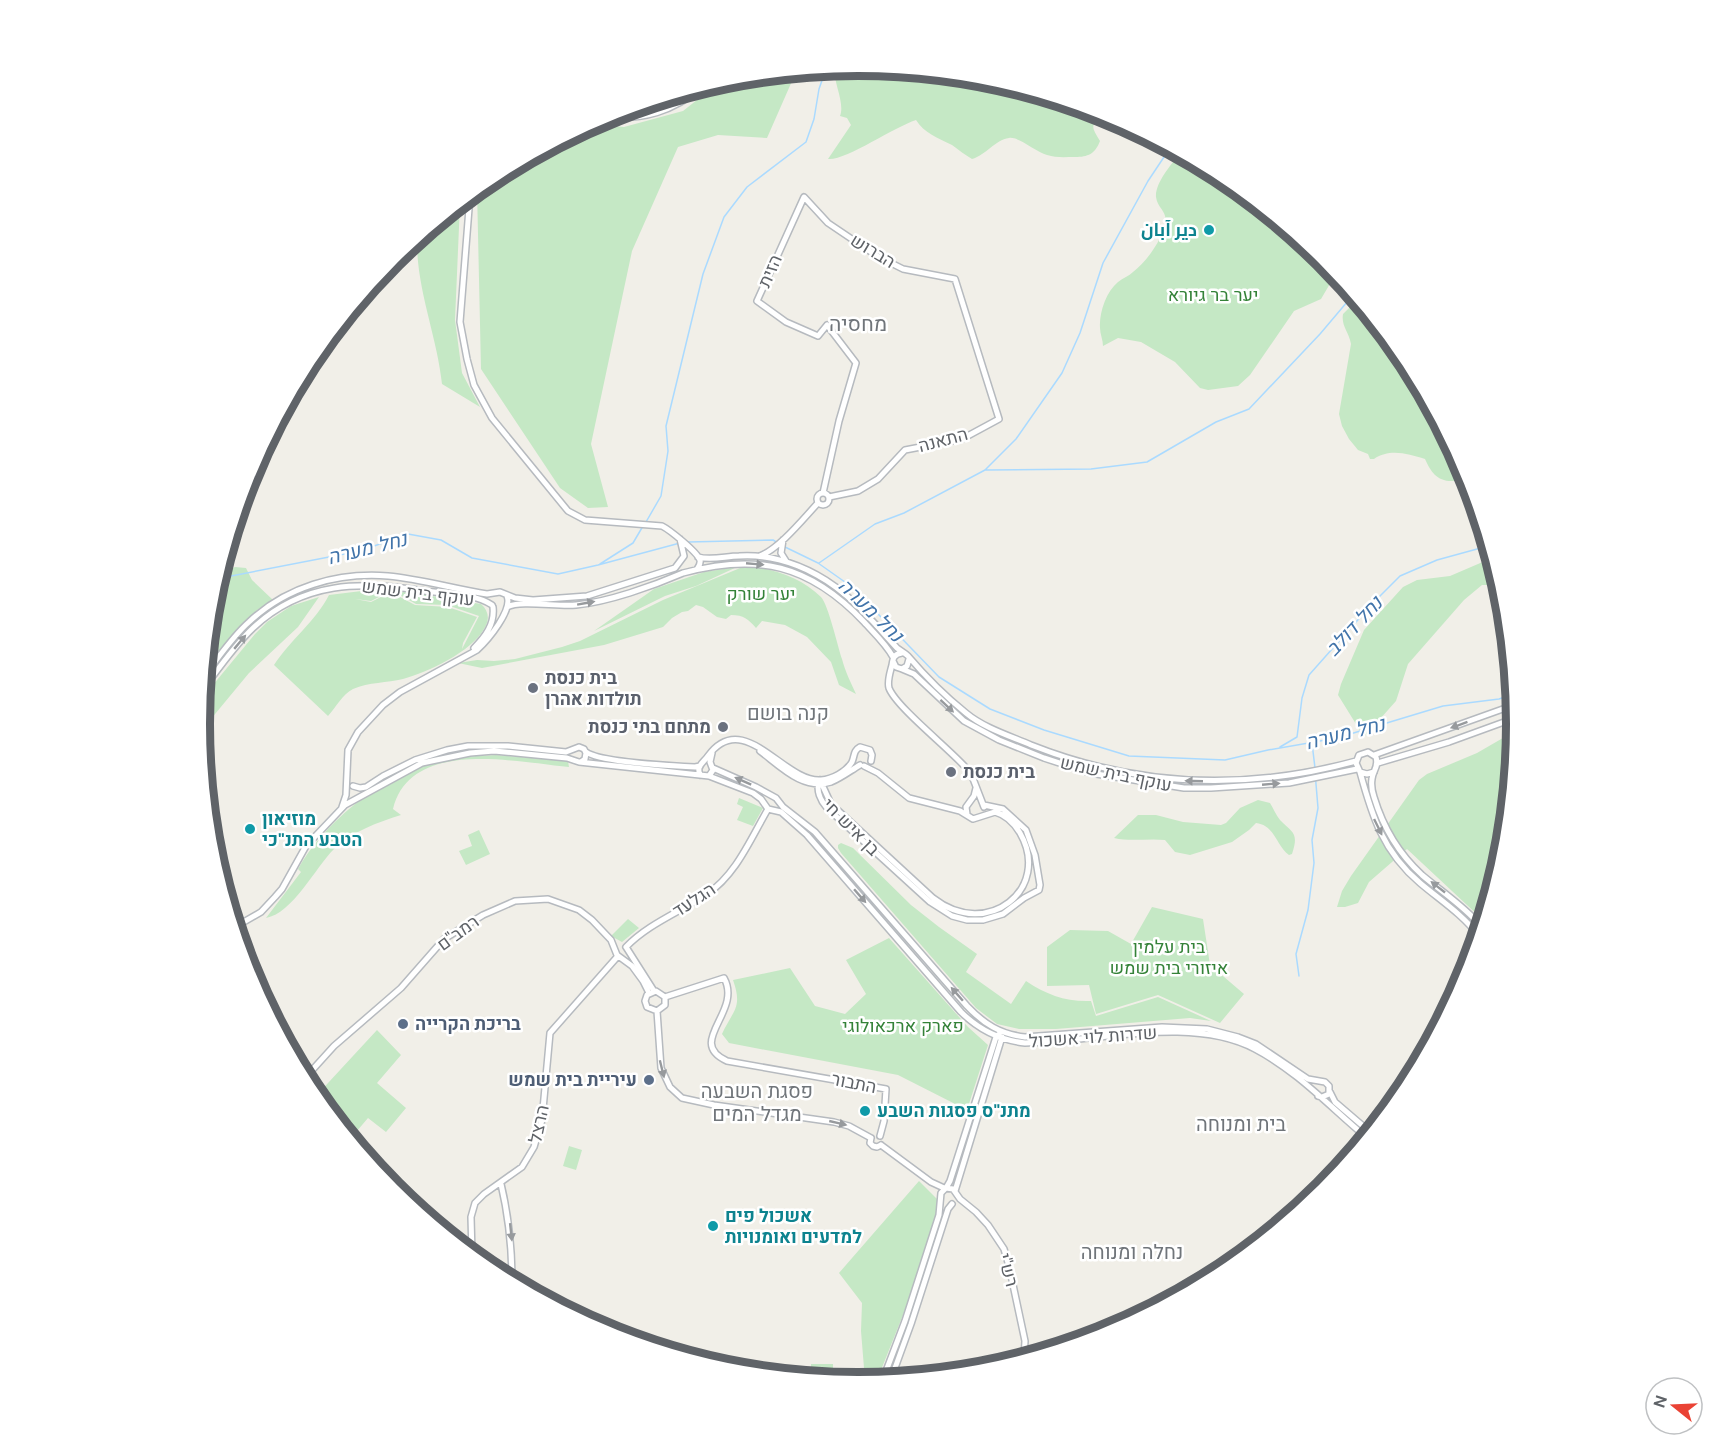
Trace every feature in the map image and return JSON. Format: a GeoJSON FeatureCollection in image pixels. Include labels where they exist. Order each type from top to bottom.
{"type":"FeatureCollection","features":[{"type":"Feature","properties":{"kind":"main road"},"geometry":{"type":"LineString","coordinates":[[634,117],[644,117],[667,110],[679,102]]}},
{"type":"Feature","properties":{"kind":"main road","name":"הברוש"},"geometry":{"type":"LineString","coordinates":[[804,197],[828,223],[877,256],[903,269],[955,279],[999,419]]}},
{"type":"Feature","properties":{"kind":"main road","name":"הזית"},"geometry":{"type":"LineString","coordinates":[[804,197],[757,301],[786,321],[818,336],[827,325],[856,363],[839,421],[823,493]]}},
{"type":"Feature","properties":{"kind":"main road"},"geometry":{"type":"LineString","coordinates":[[469,206],[460,322],[474,385],[492,417],[562,506],[573,515],[592,521],[657,525],[667,529],[696,556],[700,565],[697,569]]}},
{"type":"Feature","properties":{"kind":"main road","name":"התאנה"},"geometry":{"type":"LineString","coordinates":[[829,496],[858,491],[878,479],[906,450],[962,439],[999,419]]}},
{"type":"Feature","properties":{"kind":"main road"},"geometry":{"type":"LineString","coordinates":[[758,556],[783,539],[818,503],[818,497],[823,493],[829,496],[827,503],[823,505],[818,503]]}},
{"type":"Feature","properties":{"kind":"main road"},"geometry":{"type":"LineString","coordinates":[[680,539],[683,569],[687,572]]}},
{"type":"Feature","properties":{"kind":"main road"},"geometry":{"type":"LineString","coordinates":[[783,539],[781,553],[784,560],[816,574],[837,588],[857,604],[909,659],[908,664],[893,673],[888,680]]}},
{"type":"Feature","properties":{"kind":"main road"},"geometry":{"type":"LineString","coordinates":[[455,662],[484,637],[491,623],[491,600],[495,594],[502,593],[520,599],[542,600],[587,596],[675,568],[688,553],[707,559],[745,555],[790,563]]}},
{"type":"Feature","properties":{"kind":"main road"},"geometry":{"type":"LineString","coordinates":[[492,606],[499,611],[515,604],[566,606],[588,603],[697,569],[754,563],[777,567],[803,576],[823,587],[848,606],[884,645],[894,665],[901,669]]}},
{"type":"Feature","properties":{"kind":"main road","name":"עוקף בית שמש"},"geometry":{"type":"LineString","coordinates":[[214,664],[234,637],[257,615],[286,595],[314,584],[341,579],[390,576],[495,594]]}},
{"type":"Feature","properties":{"kind":"main road","name":"עוקף בית שמש"},"geometry":{"type":"LineString","coordinates":[[212,677],[261,620],[282,605],[315,592],[342,586],[389,586],[476,598],[492,606]]}},
{"type":"Feature","properties":{"kind":"main road"},"geometry":{"type":"LineString","coordinates":[[339,811],[346,793],[350,744],[358,732],[383,705],[400,692],[477,650],[489,639],[507,608],[509,601],[507,596]]}},
{"type":"Feature","properties":{"kind":"main road"},"geometry":{"type":"LineString","coordinates":[[902,653],[898,653],[893,659],[888,680],[890,689],[894,697],[964,765],[972,776],[985,810],[982,816]]}},
{"type":"Feature","properties":{"kind":"main road","name":"עוקף בית שמש"},"geometry":{"type":"LineString","coordinates":[[909,659],[969,715],[1002,733],[1092,766],[1168,779],[1216,781],[1292,774],[1356,760]]}},
{"type":"Feature","properties":{"kind":"main road","name":"עוקף בית שמש"},"geometry":{"type":"LineString","coordinates":[[901,669],[914,674],[964,721],[1026,751],[1090,773],[1184,788],[1211,788],[1289,783],[1358,770]]}},
{"type":"Feature","properties":{"kind":"main road"},"geometry":{"type":"LineString","coordinates":[[1472,928],[1461,915],[1419,882],[1395,857],[1374,820],[1356,760],[1365,752],[1374,755],[1505,708]]}},
{"type":"Feature","properties":{"kind":"main road"},"geometry":{"type":"LineString","coordinates":[[1475,919],[1416,869],[1401,852],[1386,827],[1371,781],[1378,764],[1506,721]]}},
{"type":"Feature","properties":{"kind":"main road"},"geometry":{"type":"LineString","coordinates":[[700,775],[698,770],[700,765],[713,750],[727,742],[743,741],[765,750],[801,775],[820,782],[840,778],[871,761]]}},
{"type":"Feature","properties":{"kind":"main road"},"geometry":{"type":"LineString","coordinates":[[346,793],[355,787],[366,787],[382,776],[415,760],[447,750],[489,745],[566,752],[579,747],[593,756],[695,767],[708,763],[772,796],[768,798],[769,807],[777,806],[778,801]]}},
{"type":"Feature","properties":{"kind":"main road"},"geometry":{"type":"LineString","coordinates":[[820,782],[844,772],[856,749],[865,747],[872,752],[871,761],[878,773]]}},
{"type":"Feature","properties":{"kind":"main road"},"geometry":{"type":"LineString","coordinates":[[573,750],[571,757],[574,760]]}},
{"type":"Feature","properties":{"kind":"main road"},"geometry":{"type":"LineString","coordinates":[[242,923],[261,912],[282,889],[306,846],[339,811],[355,799],[422,763],[494,751],[709,776],[712,773],[710,758],[713,750]]}},
{"type":"Feature","properties":{"kind":"main road"},"geometry":{"type":"LineString","coordinates":[[581,762],[586,758],[586,752]]}},
{"type":"Feature","properties":{"kind":"main road"},"geometry":{"type":"LineString","coordinates":[[1374,755],[1378,764]]}},
{"type":"Feature","properties":{"kind":"main road"},"geometry":{"type":"LineString","coordinates":[[853,758],[862,766],[878,773],[909,798],[956,809],[977,819],[990,813],[998,813],[1007,818],[1017,828],[1024,841],[1028,871],[1024,882],[1026,892],[1034,893],[1040,888],[1033,846],[1026,830],[1003,809],[975,800],[956,809]]}},
{"type":"Feature","properties":{"kind":"main road"},"geometry":{"type":"LineString","coordinates":[[1358,770],[1367,774],[1374,772]]}},
{"type":"Feature","properties":{"kind":"main road"},"geometry":{"type":"LineString","coordinates":[[347,775],[360,792],[355,799]]}},
{"type":"Feature","properties":{"kind":"main road","name":"שדרות לוי אשכול"},"geometry":{"type":"LineString","coordinates":[[709,776],[753,793],[769,807],[787,817],[807,835],[961,1012],[975,1024],[1016,1042],[1162,1032],[1208,1033],[1254,1048],[1316,1094],[1360,1132]]}},
{"type":"Feature","properties":{"kind":"main road","name":"בן איש חי"},"geometry":{"type":"LineString","coordinates":[[820,782],[831,804],[933,898],[948,908],[968,915],[994,912],[1006,905],[1024,882]]}},
{"type":"Feature","properties":{"kind":"main road","name":"בן איש חי"},"geometry":{"type":"LineString","coordinates":[[820,782],[820,797],[827,808],[945,913],[967,920],[990,919],[1003,914],[1023,898],[1034,893]]}},
{"type":"Feature","properties":{"kind":"main road"},"geometry":{"type":"LineString","coordinates":[[968,815],[966,810],[974,796],[976,785]]}},
{"type":"Feature","properties":{"kind":"main road"},"geometry":{"type":"LineString","coordinates":[[346,793],[355,799]]}},
{"type":"Feature","properties":{"kind":"main road","name":"שדרות לוי אשכול"},"geometry":{"type":"LineString","coordinates":[[772,796],[823,839],[972,1011],[1000,1036],[1162,1027],[1207,1029],[1256,1044],[1308,1079],[1320,1081]]}},
{"type":"Feature","properties":{"kind":"main road","name":"הגלעד"},"geometry":{"type":"LineString","coordinates":[[625,948],[650,928],[723,882],[769,807]]}},
{"type":"Feature","properties":{"kind":"main road"},"geometry":{"type":"LineString","coordinates":[[1024,882],[1032,876],[1039,879]]}},
{"type":"Feature","properties":{"kind":"main road","name":"רמב\"ם"},"geometry":{"type":"LineString","coordinates":[[311,1070],[334,1046],[401,988],[444,939],[499,907],[537,898],[564,903],[579,910],[611,940],[625,948]]}},
{"type":"Feature","properties":{"kind":"main road","name":"רמב\"ם"},"geometry":{"type":"LineString","coordinates":[[611,940],[618,955],[627,961],[651,992]]}},
{"type":"Feature","properties":{"kind":"main road"},"geometry":{"type":"LineString","coordinates":[[618,955],[626,957],[625,948]]}},
{"type":"Feature","properties":{"kind":"main road"},"geometry":{"type":"LineString","coordinates":[[618,955],[625,948]]}},
{"type":"Feature","properties":{"kind":"main road"},"geometry":{"type":"LineString","coordinates":[[625,948],[651,992]]}},
{"type":"Feature","properties":{"kind":"main road","name":"הרצל"},"geometry":{"type":"LineString","coordinates":[[471,1243],[470,1226],[473,1209],[479,1198],[522,1167],[534,1147],[542,1120],[550,1033],[618,955]]}},
{"type":"Feature","properties":{"kind":"main road","name":"התבור"},"geometry":{"type":"LineString","coordinates":[[665,997],[724,978],[729,989],[729,997],[711,1042],[712,1051],[727,1061],[886,1089],[884,1121],[880,1136]]}},
{"type":"Feature","properties":{"kind":"main road"},"geometry":{"type":"LineString","coordinates":[[651,992],[662,993],[665,997],[664,1005],[657,1011]]}},
{"type":"Feature","properties":{"kind":"main road"},"geometry":{"type":"LineString","coordinates":[[651,992],[646,998],[646,1004],[651,1010],[657,1011]]}},
{"type":"Feature","properties":{"kind":"main road"},"geometry":{"type":"LineString","coordinates":[[657,1011],[661,1068],[670,1087],[682,1098],[714,1105],[834,1122],[849,1126],[871,1138]]}},
{"type":"Feature","properties":{"kind":"main road"},"geometry":{"type":"LineString","coordinates":[[894,1370],[956,1198],[955,1192],[1000,1036]]}},
{"type":"Feature","properties":{"kind":"main road"},"geometry":{"type":"LineString","coordinates":[[887,1371],[905,1322],[939,1215],[943,1192],[952,1177],[1000,1036]]}},
{"type":"Feature","properties":{"kind":"main road"},"geometry":{"type":"LineString","coordinates":[[1329,1091],[1325,1097],[1316,1094],[1315,1085],[1320,1081],[1328,1084],[1335,1102],[1364,1127]]}},
{"type":"Feature","properties":{"kind":"main road"},"geometry":{"type":"LineString","coordinates":[[871,1138],[875,1135],[880,1136],[881,1145]]}},
{"type":"Feature","properties":{"kind":"main road"},"geometry":{"type":"LineString","coordinates":[[871,1138],[870,1143],[873,1146],[877,1148],[881,1145]]}},
{"type":"Feature","properties":{"kind":"main road"},"geometry":{"type":"LineString","coordinates":[[881,1145],[943,1192],[945,1204],[967,1205]]}},
{"type":"Feature","properties":{"kind":"main road"},"geometry":{"type":"LineString","coordinates":[[501,1184],[509,1216],[512,1271]]}},
{"type":"Feature","properties":{"kind":"main road"},"geometry":{"type":"LineString","coordinates":[[943,1192],[951,1188],[955,1192]]}},
{"type":"Feature","properties":{"kind":"main road","name":"רש\"י"},"geometry":{"type":"LineString","coordinates":[[955,1192],[988,1225],[1000,1241],[1006,1256],[1027,1349]]}},
{"type":"Feature","properties":{"kind":"green space"},"geometry":{"type":"Polygon","coordinates":[[[858,76],[900,78],[984,89],[1026,99],[1096,122],[1093,128],[1100,141],[1091,154],[1061,157],[1050,156],[1017,139],[1009,138],[972,159],[927,132],[916,120],[846,155],[828,159],[851,125],[847,118],[840,116],[841,105],[836,77],[858,76]]]}},
{"type":"Feature","properties":{"kind":"green space"},"geometry":{"type":"Polygon","coordinates":[[[792,80],[767,138],[718,135],[678,147],[632,251],[591,444],[608,507],[588,508],[560,488],[481,369],[477,201],[534,163],[610,126],[624,127],[683,111],[702,96],[732,89],[792,80]]]}},
{"type":"Feature","properties":{"kind":"green space","name":"יער בר גיורא"},"geometry":{"type":"Polygon","coordinates":[[[1175,159],[1218,186],[1285,237],[1331,282],[1321,299],[1294,311],[1250,375],[1238,386],[1208,390],[1200,388],[1175,362],[1141,342],[1118,338],[1103,346],[1100,322],[1102,309],[1110,291],[1142,264],[1161,236],[1166,219],[1157,202],[1156,192],[1164,174],[1175,159]]]}},
{"type":"Feature","properties":{"kind":"green space"},"geometry":{"type":"Polygon","coordinates":[[[460,214],[455,320],[462,373],[480,407],[442,384],[423,294],[418,250],[460,214]]]}},
{"type":"Feature","properties":{"kind":"green space"},"geometry":{"type":"Polygon","coordinates":[[[1352,305],[1396,364],[1419,400],[1458,481],[1439,478],[1432,472],[1425,459],[1412,455],[1393,453],[1370,459],[1368,454],[1358,450],[1349,439],[1339,414],[1351,344],[1344,326],[1343,314],[1352,305]]]}},
{"type":"Feature","properties":{"kind":"green space"},"geometry":{"type":"Polygon","coordinates":[[[1484,561],[1490,585],[1482,585],[1464,600],[1408,664],[1396,701],[1364,737],[1338,695],[1364,630],[1403,587],[1417,580],[1450,576],[1484,561]]]}},
{"type":"Feature","properties":{"kind":"green space","name":"יער שורק"},"geometry":{"type":"Polygon","coordinates":[[[745,566],[786,575],[804,584],[821,597],[856,694],[839,685],[831,662],[807,637],[785,625],[762,621],[756,628],[743,617],[731,615],[726,619],[717,617],[696,605],[672,618],[663,627],[604,645],[482,668],[458,663],[515,659],[580,641],[663,600],[745,566]]]}},
{"type":"Feature","properties":{"kind":"green space"},"geometry":{"type":"Polygon","coordinates":[[[235,567],[246,568],[252,580],[273,600],[257,610],[214,662],[223,598],[230,570],[235,567]]]}},
{"type":"Feature","properties":{"kind":"green space"},"geometry":{"type":"Polygon","coordinates":[[[737,567],[696,586],[665,596],[594,631],[654,589],[704,572],[737,567]]]}},
{"type":"Feature","properties":{"kind":"green space"},"geometry":{"type":"Polygon","coordinates":[[[378,589],[396,590],[481,604],[486,610],[488,619],[478,637],[448,660],[403,679],[353,689],[343,697],[328,716],[274,665],[317,614],[329,595],[378,589]],[[383,595],[371,601],[355,599],[371,602],[383,596],[400,597],[415,605],[448,607],[477,617],[462,649],[479,616],[447,605],[416,604],[400,595],[383,595]]]}},
{"type":"Feature","properties":{"kind":"green space"},"geometry":{"type":"Polygon","coordinates":[[[319,597],[298,627],[249,673],[210,720],[212,686],[255,634],[267,622],[291,606],[319,597]]]}},
{"type":"Feature","properties":{"kind":"green space"},"geometry":{"type":"Polygon","coordinates":[[[1505,737],[1500,809],[1493,850],[1476,914],[1407,849],[1369,882],[1358,903],[1337,907],[1342,891],[1351,876],[1419,780],[1427,774],[1477,753],[1505,737]]]}},
{"type":"Feature","properties":{"kind":"green space"},"geometry":{"type":"Polygon","coordinates":[[[496,755],[568,761],[569,767],[495,759],[442,763],[420,772],[403,787],[393,809],[401,815],[366,828],[341,843],[285,908],[266,918],[301,872],[298,869],[308,852],[337,820],[372,792],[390,780],[428,764],[453,758],[496,755]]]}},
{"type":"Feature","properties":{"kind":"green space"},"geometry":{"type":"Polygon","coordinates":[[[739,798],[763,808],[753,826],[737,820],[743,807],[737,804],[739,798]]]}},
{"type":"Feature","properties":{"kind":"green space"},"geometry":{"type":"Polygon","coordinates":[[[1258,800],[1270,803],[1280,820],[1294,834],[1292,854],[1289,855],[1285,851],[1267,828],[1256,823],[1232,842],[1190,855],[1175,852],[1165,840],[1114,838],[1138,815],[1156,815],[1183,822],[1221,825],[1226,823],[1240,808],[1258,800]]]}},
{"type":"Feature","properties":{"kind":"green space"},"geometry":{"type":"Polygon","coordinates":[[[479,830],[490,854],[466,865],[459,851],[472,846],[468,835],[479,830]]]}},
{"type":"Feature","properties":{"kind":"green space"},"geometry":{"type":"Polygon","coordinates":[[[841,843],[853,848],[911,905],[977,954],[966,972],[1011,1004],[1026,981],[1057,997],[1091,1001],[1096,1016],[1158,997],[1211,1021],[1190,1018],[1056,1029],[1019,1029],[997,1024],[976,1008],[841,853],[838,845],[841,843]]]}},
{"type":"Feature","properties":{"kind":"green space","name":"בית עלמין איזורי בית שמש"},"geometry":{"type":"Polygon","coordinates":[[[1152,907],[1203,919],[1210,965],[1244,994],[1220,1023],[1158,995],[1096,1014],[1089,985],[1047,986],[1047,947],[1070,930],[1108,931],[1131,944],[1152,907]]]}},
{"type":"Feature","properties":{"kind":"green space"},"geometry":{"type":"Polygon","coordinates":[[[628,919],[639,928],[622,942],[611,936],[628,919]]]}},
{"type":"Feature","properties":{"kind":"green space","name":"פארק ארכאולוגי"},"geometry":{"type":"Polygon","coordinates":[[[889,938],[968,1027],[988,1045],[967,1110],[898,1075],[729,1043],[722,1034],[737,1003],[733,980],[790,968],[815,1006],[845,1014],[866,994],[846,960],[889,938]]]}},
{"type":"Feature","properties":{"kind":"green space"},"geometry":{"type":"Polygon","coordinates":[[[377,1030],[401,1055],[377,1083],[406,1108],[386,1132],[368,1118],[356,1132],[323,1088],[377,1030]]]}},
{"type":"Feature","properties":{"kind":"green space"},"geometry":{"type":"Polygon","coordinates":[[[569,1146],[582,1150],[576,1170],[563,1166],[569,1146]]]}},
{"type":"Feature","properties":{"kind":"green space"},"geometry":{"type":"Polygon","coordinates":[[[919,1181],[938,1200],[938,1213],[909,1300],[881,1371],[863,1372],[862,1303],[839,1273],[919,1181]]]}},
{"type":"Feature","properties":{"kind":"green space"},"geometry":{"type":"Polygon","coordinates":[[[811,1364],[833,1364],[833,1371],[811,1370],[811,1364]]]}},
{"type":"Feature","properties":{"kind":"waterway"},"geometry":{"type":"LineString","coordinates":[[646,522],[661,496],[668,451],[666,426],[703,274],[724,217],[747,187],[806,142],[814,119],[823,78]]}},
{"type":"Feature","properties":{"kind":"waterway"},"geometry":{"type":"LineString","coordinates":[[819,563],[875,524],[904,513],[985,470],[1016,439],[1062,373],[1080,333],[1103,263],[1148,181],[1166,154]]}},
{"type":"Feature","properties":{"kind":"waterway"},"geometry":{"type":"LineString","coordinates":[[986,470],[1091,469],[1147,462],[1216,422],[1249,409],[1348,301]]}},
{"type":"Feature","properties":{"kind":"waterway"},"geometry":{"type":"LineString","coordinates":[[600,564],[633,543],[643,526]]}},
{"type":"Feature","properties":{"kind":"waterway","name":"נחל מערה"},"geometry":{"type":"LineString","coordinates":[[228,577],[360,551],[408,534],[441,540],[472,558],[558,574],[680,543]]}},
{"type":"Feature","properties":{"kind":"waterway","name":"נחל מערה"},"geometry":{"type":"LineString","coordinates":[[688,542],[773,540],[778,543]]}},
{"type":"Feature","properties":{"kind":"waterway","name":"נחל מערה"},"geometry":{"type":"LineString","coordinates":[[785,547],[818,563],[852,587],[939,677],[990,709],[1044,730],[1129,756],[1225,760],[1337,738],[1443,706],[1505,697]]}},
{"type":"Feature","properties":{"kind":"waterway","name":"נחל דולב"},"geometry":{"type":"LineString","coordinates":[[1280,747],[1297,737],[1302,698],[1309,675],[1400,576],[1437,560],[1481,548]]}},
{"type":"Feature","properties":{"kind":"waterway"},"geometry":{"type":"LineString","coordinates":[[1312,743],[1315,768]]}},
{"type":"Feature","properties":{"kind":"waterway"},"geometry":{"type":"LineString","coordinates":[[1299,976],[1296,954],[1308,910],[1314,863],[1312,840],[1318,808],[1315,772]]}},
{"type":"Feature","properties":{"kind":"place","name":"دير آبان"},"geometry":{"type":"Point","coordinates":[1209,230]}},
{"type":"Feature","properties":{"kind":"place","name":"בית כנסת תולדות אהרן"},"geometry":{"type":"Point","coordinates":[533,688]}},
{"type":"Feature","properties":{"kind":"place","name":"מתחם בתי כנסת"},"geometry":{"type":"Point","coordinates":[723,727]}},
{"type":"Feature","properties":{"kind":"place","name":"בית כנסת"},"geometry":{"type":"Point","coordinates":[951,772]}},
{"type":"Feature","properties":{"kind":"place","name":"מוזיאון הטבע התנ\"כי"},"geometry":{"type":"Point","coordinates":[250,829]}},
{"type":"Feature","properties":{"kind":"place","name":"בריכת הקרייה"},"geometry":{"type":"Point","coordinates":[403,1024]}},
{"type":"Feature","properties":{"kind":"place","name":"עיריית בית שמש"},"geometry":{"type":"Point","coordinates":[649,1080]}},
{"type":"Feature","properties":{"kind":"place","name":"מתנ\"ס פסגות השבע"},"geometry":{"type":"Point","coordinates":[865,1111]}},
{"type":"Feature","properties":{"kind":"place","name":"אשכול פים למדעים ואומנויות"},"geometry":{"type":"Point","coordinates":[713,1226]}},
{"type":"Feature","properties":{"kind":"district","name":"מחסיה"},"geometry":{"type":"Point","coordinates":[858,324]}},
{"type":"Feature","properties":{"kind":"district","name":"קנה בושם"},"geometry":{"type":"Point","coordinates":[788,713]}},
{"type":"Feature","properties":{"kind":"district","name":"פסגת השבעה מגדל המים"},"geometry":{"type":"Point","coordinates":[757,1102]}},
{"type":"Feature","properties":{"kind":"district","name":"בית ומנוחה"},"geometry":{"type":"Point","coordinates":[1241,1124]}},
{"type":"Feature","properties":{"kind":"district","name":"נחלה ומנוחה"},"geometry":{"type":"Point","coordinates":[1132,1252]}}]}
